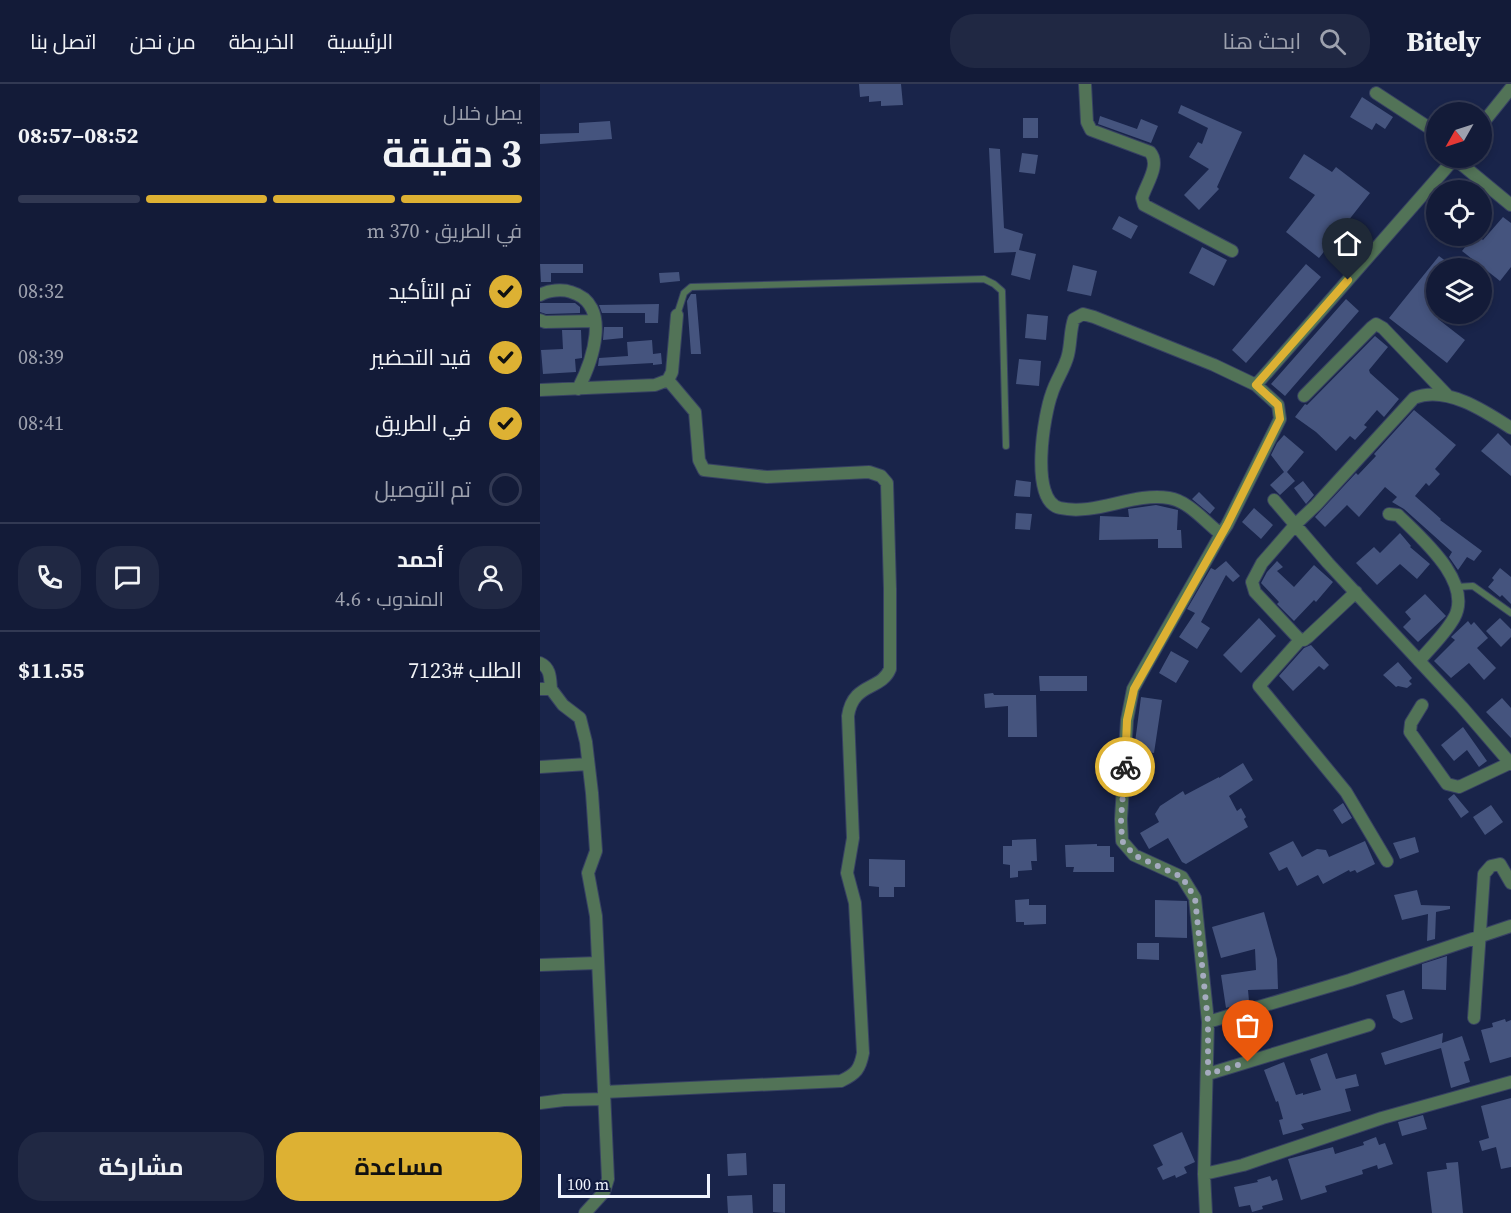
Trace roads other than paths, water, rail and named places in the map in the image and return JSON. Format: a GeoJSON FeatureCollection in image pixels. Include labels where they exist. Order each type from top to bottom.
{"type":"FeatureCollection","features":[{"type":"Feature","properties":{"kind":"street"},"geometry":{"type":"LineString","coordinates":[[1086,84],[1087,122],[1091,130],[1150,152],[1155,158],[1156,164],[1142,198],[1144,205],[1232,251]]}},
{"type":"Feature","properties":{"kind":"street"},"geometry":{"type":"LineString","coordinates":[[1492,112],[1511,88]]}},
{"type":"Feature","properties":{"kind":"street"},"geometry":{"type":"LineString","coordinates":[[1376,93],[1426,126]]}},
{"type":"Feature","properties":{"kind":"street"},"geometry":{"type":"LineString","coordinates":[[1256,385],[1446,168]]}},
{"type":"Feature","properties":{"kind":"street"},"geometry":{"type":"LineString","coordinates":[[1467,168],[1511,205]]}},
{"type":"Feature","properties":{"kind":"street"},"geometry":{"type":"LineString","coordinates":[[540,295],[544,292],[567,290],[580,294],[591,307],[596,334],[594,350],[588,370],[578,389]]}},
{"type":"Feature","properties":{"kind":"street"},"geometry":{"type":"LineString","coordinates":[[1206,1213],[1204,1174],[1208,1022],[1195,898],[1182,877],[1134,855],[1122,841],[1121,819],[1127,720],[1134,689],[1221,534],[1280,419],[1278,405],[1256,385],[1214,365],[1083,314],[1074,319],[1068,356],[1052,392],[1042,435],[1043,479],[1049,502],[1057,508],[1072,510],[1139,499],[1170,498],[1196,512],[1206,524],[1221,534]]}},
{"type":"Feature","properties":{"kind":"street"},"geometry":{"type":"LineString","coordinates":[[540,390],[655,384],[668,380],[672,372],[677,315]]}},
{"type":"Feature","properties":{"kind":"street"},"geometry":{"type":"LineString","coordinates":[[540,320],[545,322],[595,321]]}},
{"type":"Feature","properties":{"kind":"street"},"geometry":{"type":"LineString","coordinates":[[1304,396],[1377,324],[1447,395]]}},
{"type":"Feature","properties":{"kind":"street"},"geometry":{"type":"LineString","coordinates":[[540,1103],[604,1096],[842,1081],[854,1075],[860,1068],[863,1053],[855,903],[847,873],[853,838],[848,716],[853,699],[884,677],[890,669],[887,483],[881,476],[869,472],[767,477],[704,470],[699,460],[695,412],[668,380]]}},
{"type":"Feature","properties":{"kind":"street"},"geometry":{"type":"LineString","coordinates":[[1300,640],[1255,592],[1252,585],[1262,563],[1414,398],[1432,393],[1460,399],[1511,428]]}},
{"type":"Feature","properties":{"kind":"street"},"geometry":{"type":"LineString","coordinates":[[1274,501],[1328,563],[1462,706],[1510,763],[1459,787],[1447,784],[1410,732],[1411,723],[1422,705]]}},
{"type":"Feature","properties":{"kind":"street"},"geometry":{"type":"LineString","coordinates":[[1389,514],[1398,515],[1441,559],[1456,587],[1456,616],[1419,661]]}},
{"type":"Feature","properties":{"kind":"street"},"geometry":{"type":"LineString","coordinates":[[1356,592],[1308,637],[1300,640],[1259,686],[1346,792],[1387,861]]}},
{"type":"Feature","properties":{"kind":"street"},"geometry":{"type":"LineString","coordinates":[[540,663],[545,665],[549,673],[546,689],[580,718],[588,764],[596,851],[588,873],[596,916],[607,1187],[585,1213]]}},
{"type":"Feature","properties":{"kind":"street"},"geometry":{"type":"LineString","coordinates":[[540,767],[588,764]]}},
{"type":"Feature","properties":{"kind":"street"},"geometry":{"type":"LineString","coordinates":[[1474,1018],[1484,874],[1491,866],[1500,864],[1511,883]]}},
{"type":"Feature","properties":{"kind":"street"},"geometry":{"type":"LineString","coordinates":[[1208,1022],[1350,980],[1511,926]]}},
{"type":"Feature","properties":{"kind":"street"},"geometry":{"type":"LineString","coordinates":[[540,965],[597,963]]}},
{"type":"Feature","properties":{"kind":"street"},"geometry":{"type":"LineString","coordinates":[[1208,1074],[1369,1025]]}},
{"type":"Feature","properties":{"kind":"street"},"geometry":{"type":"LineString","coordinates":[[1204,1174],[1243,1165],[1383,1118],[1511,1082]]}},
{"type":"Feature","properties":{"kind":"lane"},"geometry":{"type":"LineString","coordinates":[[677,315],[684,293],[691,287],[984,279],[1002,291],[1006,446]]}},
{"type":"Feature","properties":{"kind":"lane"},"geometry":{"type":"LineString","coordinates":[[1456,587],[1473,586],[1511,613]]}}]}
